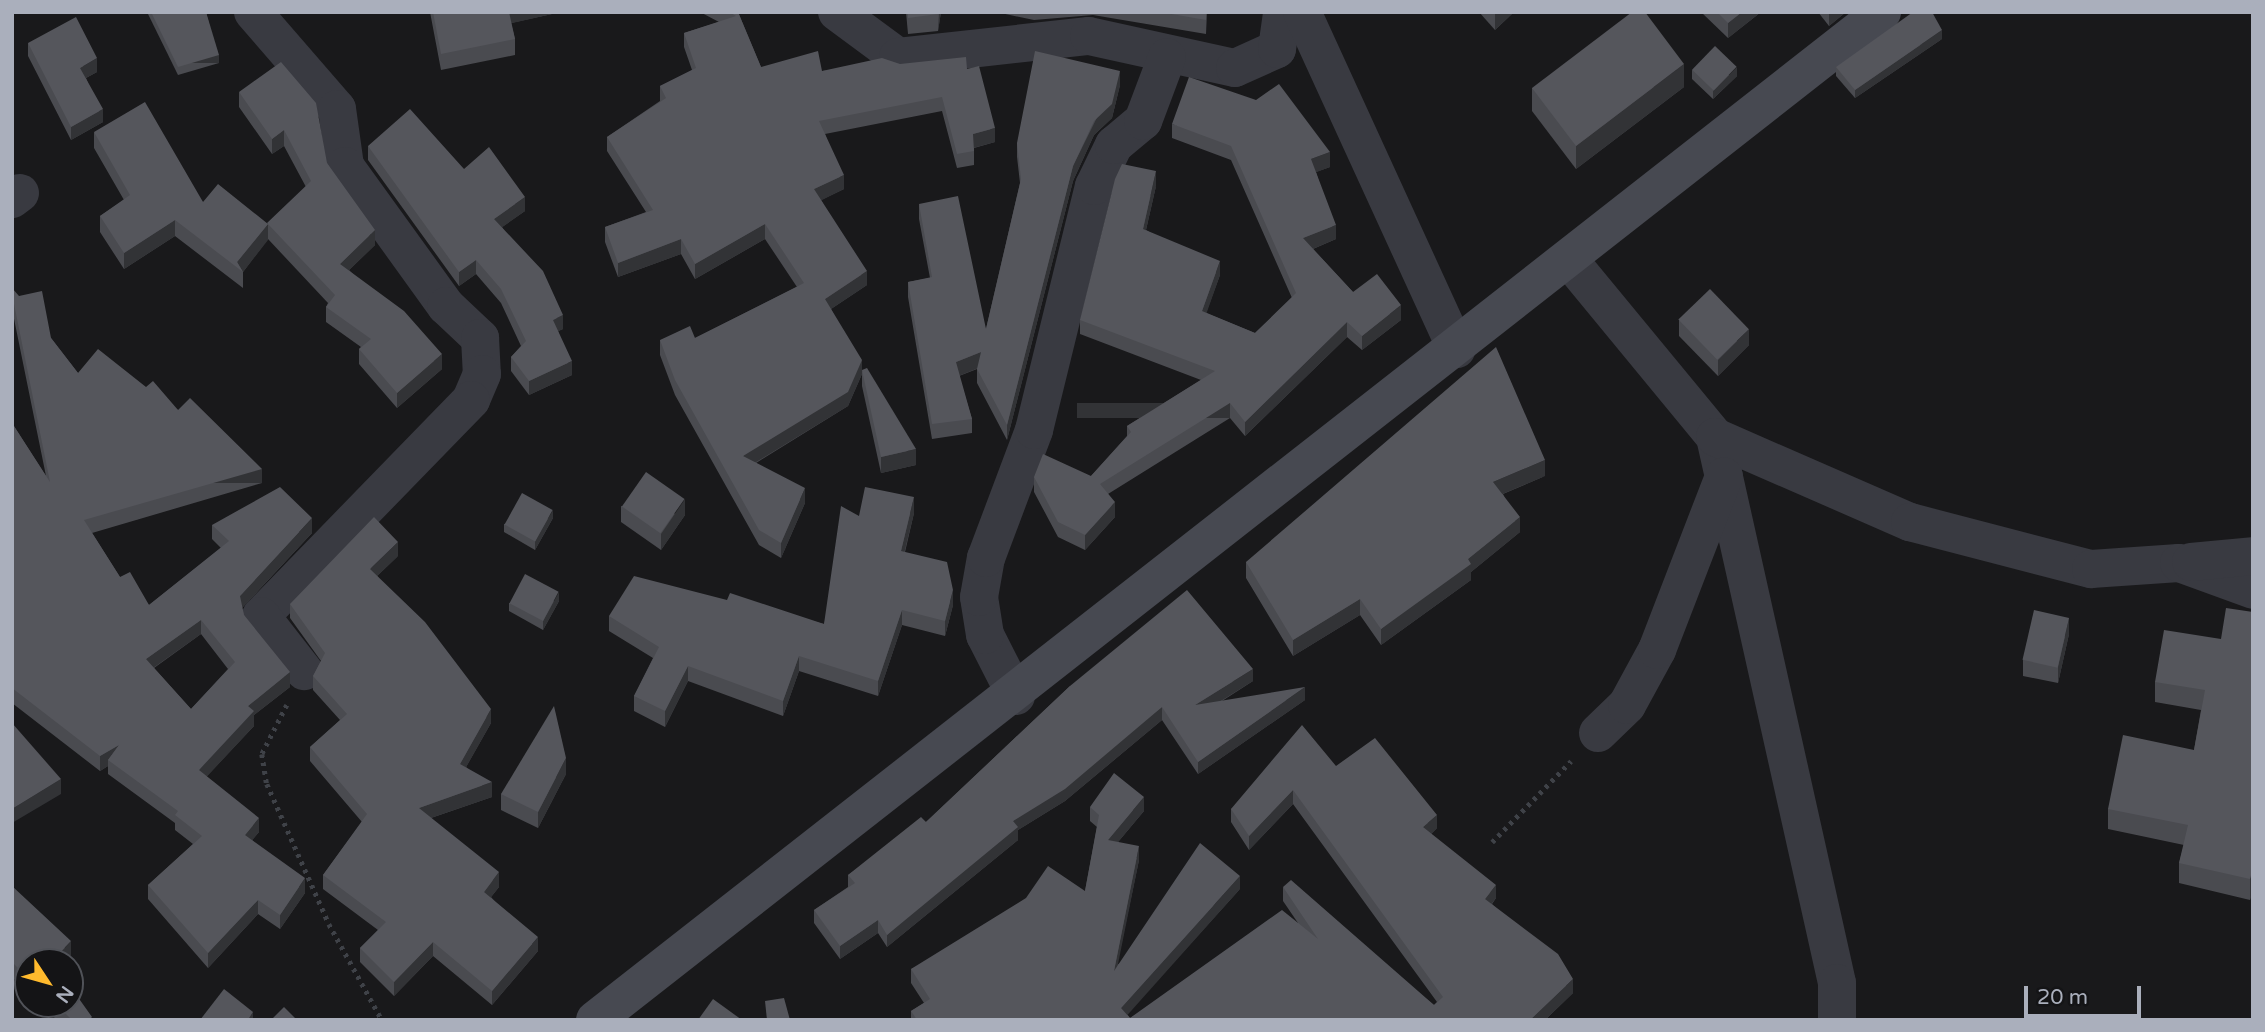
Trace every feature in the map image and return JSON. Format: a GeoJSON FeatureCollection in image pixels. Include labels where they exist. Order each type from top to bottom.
{"type":"FeatureCollection","features":[{"type":"Feature","properties":{"kind":"main road"},"geometry":{"type":"LineString","coordinates":[[595,1020],[1016,696],[1882,12]]}},
{"type":"Feature","properties":{"kind":"street"},"geometry":{"type":"LineString","coordinates":[[253,12],[337,109],[345,166],[446,306],[480,338],[482,374],[471,400],[261,616],[304,671]]}},
{"type":"Feature","properties":{"kind":"street"},"geometry":{"type":"LineString","coordinates":[[837,12],[898,57],[1089,36],[1167,57],[1234,68],[1259,62],[1277,49],[1282,12]]}},
{"type":"Feature","properties":{"kind":"street"},"geometry":{"type":"LineString","coordinates":[[1302,12],[1455,349]]}},
{"type":"Feature","properties":{"kind":"street"},"geometry":{"type":"LineString","coordinates":[[1016,696],[985,635],[979,597],[986,558],[1034,430],[1094,186],[1114,145],[1143,121],[1167,57]]}},
{"type":"Feature","properties":{"kind":"street"},"geometry":{"type":"LineString","coordinates":[[1570,261],[1720,454],[1838,983],[1837,1020]]}},
{"type":"Feature","properties":{"kind":"street"},"geometry":{"type":"LineString","coordinates":[[1720,454],[1910,522],[2091,569],[2253,556]]}},
{"type":"Feature","properties":{"kind":"street"},"geometry":{"type":"LineString","coordinates":[[1598,733],[1627,705],[1657,650],[1720,454]]}},
{"type":"Feature","properties":{"kind":"street"},"geometry":{"type":"LineString","coordinates":[[2179,563],[2253,590]]}},
{"type":"Feature","properties":{"kind":"path"},"geometry":{"type":"LineString","coordinates":[[304,671],[262,754],[267,784],[329,924],[382,1020]]}},
{"type":"Feature","properties":{"kind":"path"},"geometry":{"type":"LineString","coordinates":[[1492,842],[1598,733]]}},
{"type":"Feature","properties":{"kind":"building"},"geometry":{"type":"Polygon","coordinates":[[[151,12],[206,12],[219,55],[178,67],[151,12]]]}},
{"type":"Feature","properties":{"kind":"building"},"geometry":{"type":"Polygon","coordinates":[[[433,12],[509,12],[515,39],[441,54],[433,12]]]}},
{"type":"Feature","properties":{"kind":"building"},"geometry":{"type":"Polygon","coordinates":[[[729,12],[738,12],[761,67],[818,51],[822,71],[882,58],[900,64],[966,57],[967,69],[979,66],[995,128],[973,134],[974,151],[957,154],[942,97],[819,121],[844,175],[814,189],[867,271],[825,299],[862,360],[848,392],[743,456],[805,488],[781,543],[759,530],[675,380],[660,340],[690,326],[695,338],[804,283],[765,224],[695,264],[681,239],[618,263],[605,227],[653,210],[607,137],[666,98],[660,86],[696,68],[684,33],[736,16],[729,12]]]}},
{"type":"Feature","properties":{"kind":"building"},"geometry":{"type":"Polygon","coordinates":[[[908,12],[939,12],[908,18],[908,12]]]}},
{"type":"Feature","properties":{"kind":"building"},"geometry":{"type":"Polygon","coordinates":[[[1160,12],[1206,12],[1206,20],[1160,12]]]}},
{"type":"Feature","properties":{"kind":"building"},"geometry":{"type":"Polygon","coordinates":[[[1632,12],[1645,12],[1684,64],[1576,146],[1532,88],[1632,12]]]}},
{"type":"Feature","properties":{"kind":"building"},"geometry":{"type":"Polygon","coordinates":[[[1717,12],[1742,12],[1728,23],[1717,12]]]}},
{"type":"Feature","properties":{"kind":"building"},"geometry":{"type":"Polygon","coordinates":[[[1913,12],[1932,12],[1942,30],[1855,90],[1836,67],[1913,12]]]}},
{"type":"Feature","properties":{"kind":"building"},"geometry":{"type":"Polygon","coordinates":[[[76,17],[97,58],[80,68],[103,109],[71,127],[28,43],[76,17]]]}},
{"type":"Feature","properties":{"kind":"building"},"geometry":{"type":"Polygon","coordinates":[[[1715,46],[1737,67],[1714,91],[1692,70],[1715,46]]]}},
{"type":"Feature","properties":{"kind":"building"},"geometry":{"type":"Polygon","coordinates":[[[1035,51],[1120,71],[1112,104],[1094,121],[1073,166],[1007,425],[977,369],[981,352],[956,362],[972,419],[932,424],[908,282],[932,277],[919,204],[958,196],[986,329],[1021,179],[1017,143],[1035,51]]]}},
{"type":"Feature","properties":{"kind":"building"},"geometry":{"type":"Polygon","coordinates":[[[281,62],[316,103],[327,163],[375,230],[340,264],[404,311],[442,354],[397,393],[359,349],[371,339],[326,307],[335,295],[267,223],[311,181],[284,130],[272,139],[239,92],[281,62]]]}},
{"type":"Feature","properties":{"kind":"building"},"geometry":{"type":"Polygon","coordinates":[[[1189,77],[1256,100],[1279,84],[1330,152],[1311,159],[1336,225],[1303,238],[1353,292],[1377,274],[1401,305],[1362,336],[1347,322],[1245,422],[1230,403],[1100,484],[1115,502],[1085,535],[1058,522],[1034,477],[1043,454],[1091,476],[1131,432],[1127,426],[1215,371],[1080,320],[1115,179],[1122,164],[1156,171],[1143,229],[1220,261],[1202,311],[1255,333],[1296,293],[1231,146],[1172,124],[1189,77]]]}},
{"type":"Feature","properties":{"kind":"building"},"geometry":{"type":"Polygon","coordinates":[[[145,102],[203,202],[218,184],[268,224],[237,262],[243,272],[175,220],[124,253],[100,216],[130,195],[94,132],[145,102]]]}},
{"type":"Feature","properties":{"kind":"building"},"geometry":{"type":"Polygon","coordinates":[[[410,109],[464,169],[489,147],[525,197],[494,219],[543,271],[563,315],[553,320],[572,361],[529,381],[511,357],[526,341],[501,289],[476,260],[459,272],[368,146],[410,109]]]}},
{"type":"Feature","properties":{"kind":"building"},"geometry":{"type":"Polygon","coordinates":[[[12,288],[19,296],[42,291],[51,338],[78,373],[98,349],[146,387],[153,381],[178,410],[190,398],[262,469],[84,520],[120,577],[130,572],[149,605],[229,541],[212,525],[280,487],[312,518],[240,596],[244,615],[290,672],[248,706],[254,711],[199,770],[259,818],[245,835],[305,878],[280,915],[258,900],[208,953],[148,885],[202,836],[175,815],[178,811],[108,760],[119,745],[100,756],[12,688],[12,423],[50,482],[12,288]],[[201,620],[146,659],[191,709],[235,662],[201,620]]]}},
{"type":"Feature","properties":{"kind":"building"},"geometry":{"type":"Polygon","coordinates":[[[1710,289],[1749,329],[1717,360],[1678,320],[1710,289]]]}},
{"type":"Feature","properties":{"kind":"building"},"geometry":{"type":"Polygon","coordinates":[[[1496,347],[1545,460],[1493,482],[1520,517],[1468,559],[1471,564],[1381,629],[1360,599],[1293,640],[1246,562],[1496,347]]]}},
{"type":"Feature","properties":{"kind":"building"},"geometry":{"type":"Polygon","coordinates":[[[867,368],[916,449],[881,457],[862,370],[867,368]]]}},
{"type":"Feature","properties":{"kind":"building"},"geometry":{"type":"Polygon","coordinates":[[[646,472],[685,499],[660,533],[622,506],[646,472]]]}},
{"type":"Feature","properties":{"kind":"building"},"geometry":{"type":"Polygon","coordinates":[[[865,487],[914,497],[901,551],[947,562],[953,590],[945,621],[902,610],[878,681],[799,656],[783,701],[688,666],[665,711],[634,696],[659,647],[609,616],[634,576],[727,600],[730,593],[824,624],[841,506],[859,516],[865,487]]]}},
{"type":"Feature","properties":{"kind":"building"},"geometry":{"type":"Polygon","coordinates":[[[522,493],[553,510],[535,541],[505,524],[522,493]]]}},
{"type":"Feature","properties":{"kind":"building"},"geometry":{"type":"Polygon","coordinates":[[[374,517],[398,542],[370,569],[425,622],[491,709],[460,764],[492,782],[419,808],[499,872],[484,892],[538,937],[492,991],[433,942],[394,982],[360,948],[386,922],[323,875],[367,814],[310,747],[347,714],[313,676],[325,653],[290,604],[374,517]]]}},
{"type":"Feature","properties":{"kind":"building"},"geometry":{"type":"Polygon","coordinates":[[[525,574],[559,592],[543,621],[510,603],[525,574]]]}},
{"type":"Feature","properties":{"kind":"building"},"geometry":{"type":"Polygon","coordinates":[[[1187,590],[1253,669],[1195,705],[1305,687],[1198,762],[1162,707],[1065,789],[1013,821],[1018,827],[887,935],[878,920],[840,946],[814,910],[855,883],[848,875],[921,817],[926,822],[1070,686],[1187,590]]]}},
{"type":"Feature","properties":{"kind":"building"},"geometry":{"type":"Polygon","coordinates":[[[2226,608],[2253,612],[2253,867],[2250,879],[2179,863],[2188,825],[2108,809],[2123,735],[2194,750],[2205,690],[2155,682],[2164,630],[2221,639],[2226,608]]]}},
{"type":"Feature","properties":{"kind":"building"},"geometry":{"type":"Polygon","coordinates":[[[2034,610],[2069,618],[2058,668],[2023,660],[2034,610]]]}},
{"type":"Feature","properties":{"kind":"building"},"geometry":{"type":"Polygon","coordinates":[[[554,706],[566,758],[538,812],[501,794],[554,706]]]}},
{"type":"Feature","properties":{"kind":"building"},"geometry":{"type":"Polygon","coordinates":[[[12,723],[61,779],[12,809],[12,723]]]}},
{"type":"Feature","properties":{"kind":"building"},"geometry":{"type":"Polygon","coordinates":[[[1302,725],[1336,766],[1375,738],[1437,815],[1423,827],[1496,885],[1485,899],[1558,954],[1573,979],[1530,1020],[917,1020],[911,1011],[930,999],[911,969],[1026,898],[1048,866],[1085,891],[1099,815],[1090,807],[1114,773],[1144,797],[1108,840],[1139,846],[1114,971],[1200,843],[1240,876],[1121,1008],[1130,1018],[1282,910],[1318,939],[1283,887],[1291,880],[1434,1005],[1443,997],[1293,790],[1249,836],[1231,809],[1302,725]]]}},
{"type":"Feature","properties":{"kind":"building"},"geometry":{"type":"Polygon","coordinates":[[[12,886],[71,941],[64,948],[14,948],[14,964],[12,886]]]}},
{"type":"Feature","properties":{"kind":"building"},"geometry":{"type":"Polygon","coordinates":[[[224,989],[253,1012],[248,1020],[200,1020],[224,989]]]}},
{"type":"Feature","properties":{"kind":"building"},"geometry":{"type":"Polygon","coordinates":[[[784,998],[790,1020],[767,1020],[765,1001],[784,998]]]}},
{"type":"Feature","properties":{"kind":"building"},"geometry":{"type":"Polygon","coordinates":[[[713,999],[742,1020],[698,1020],[713,999]]]}},
{"type":"Feature","properties":{"kind":"building"},"geometry":{"type":"Polygon","coordinates":[[[84,1006],[92,1017],[89,1020],[70,1018],[84,1018],[84,1006]]]}},
{"type":"Feature","properties":{"kind":"building"},"geometry":{"type":"Polygon","coordinates":[[[284,1007],[297,1020],[271,1020],[284,1007]]]}}]}
